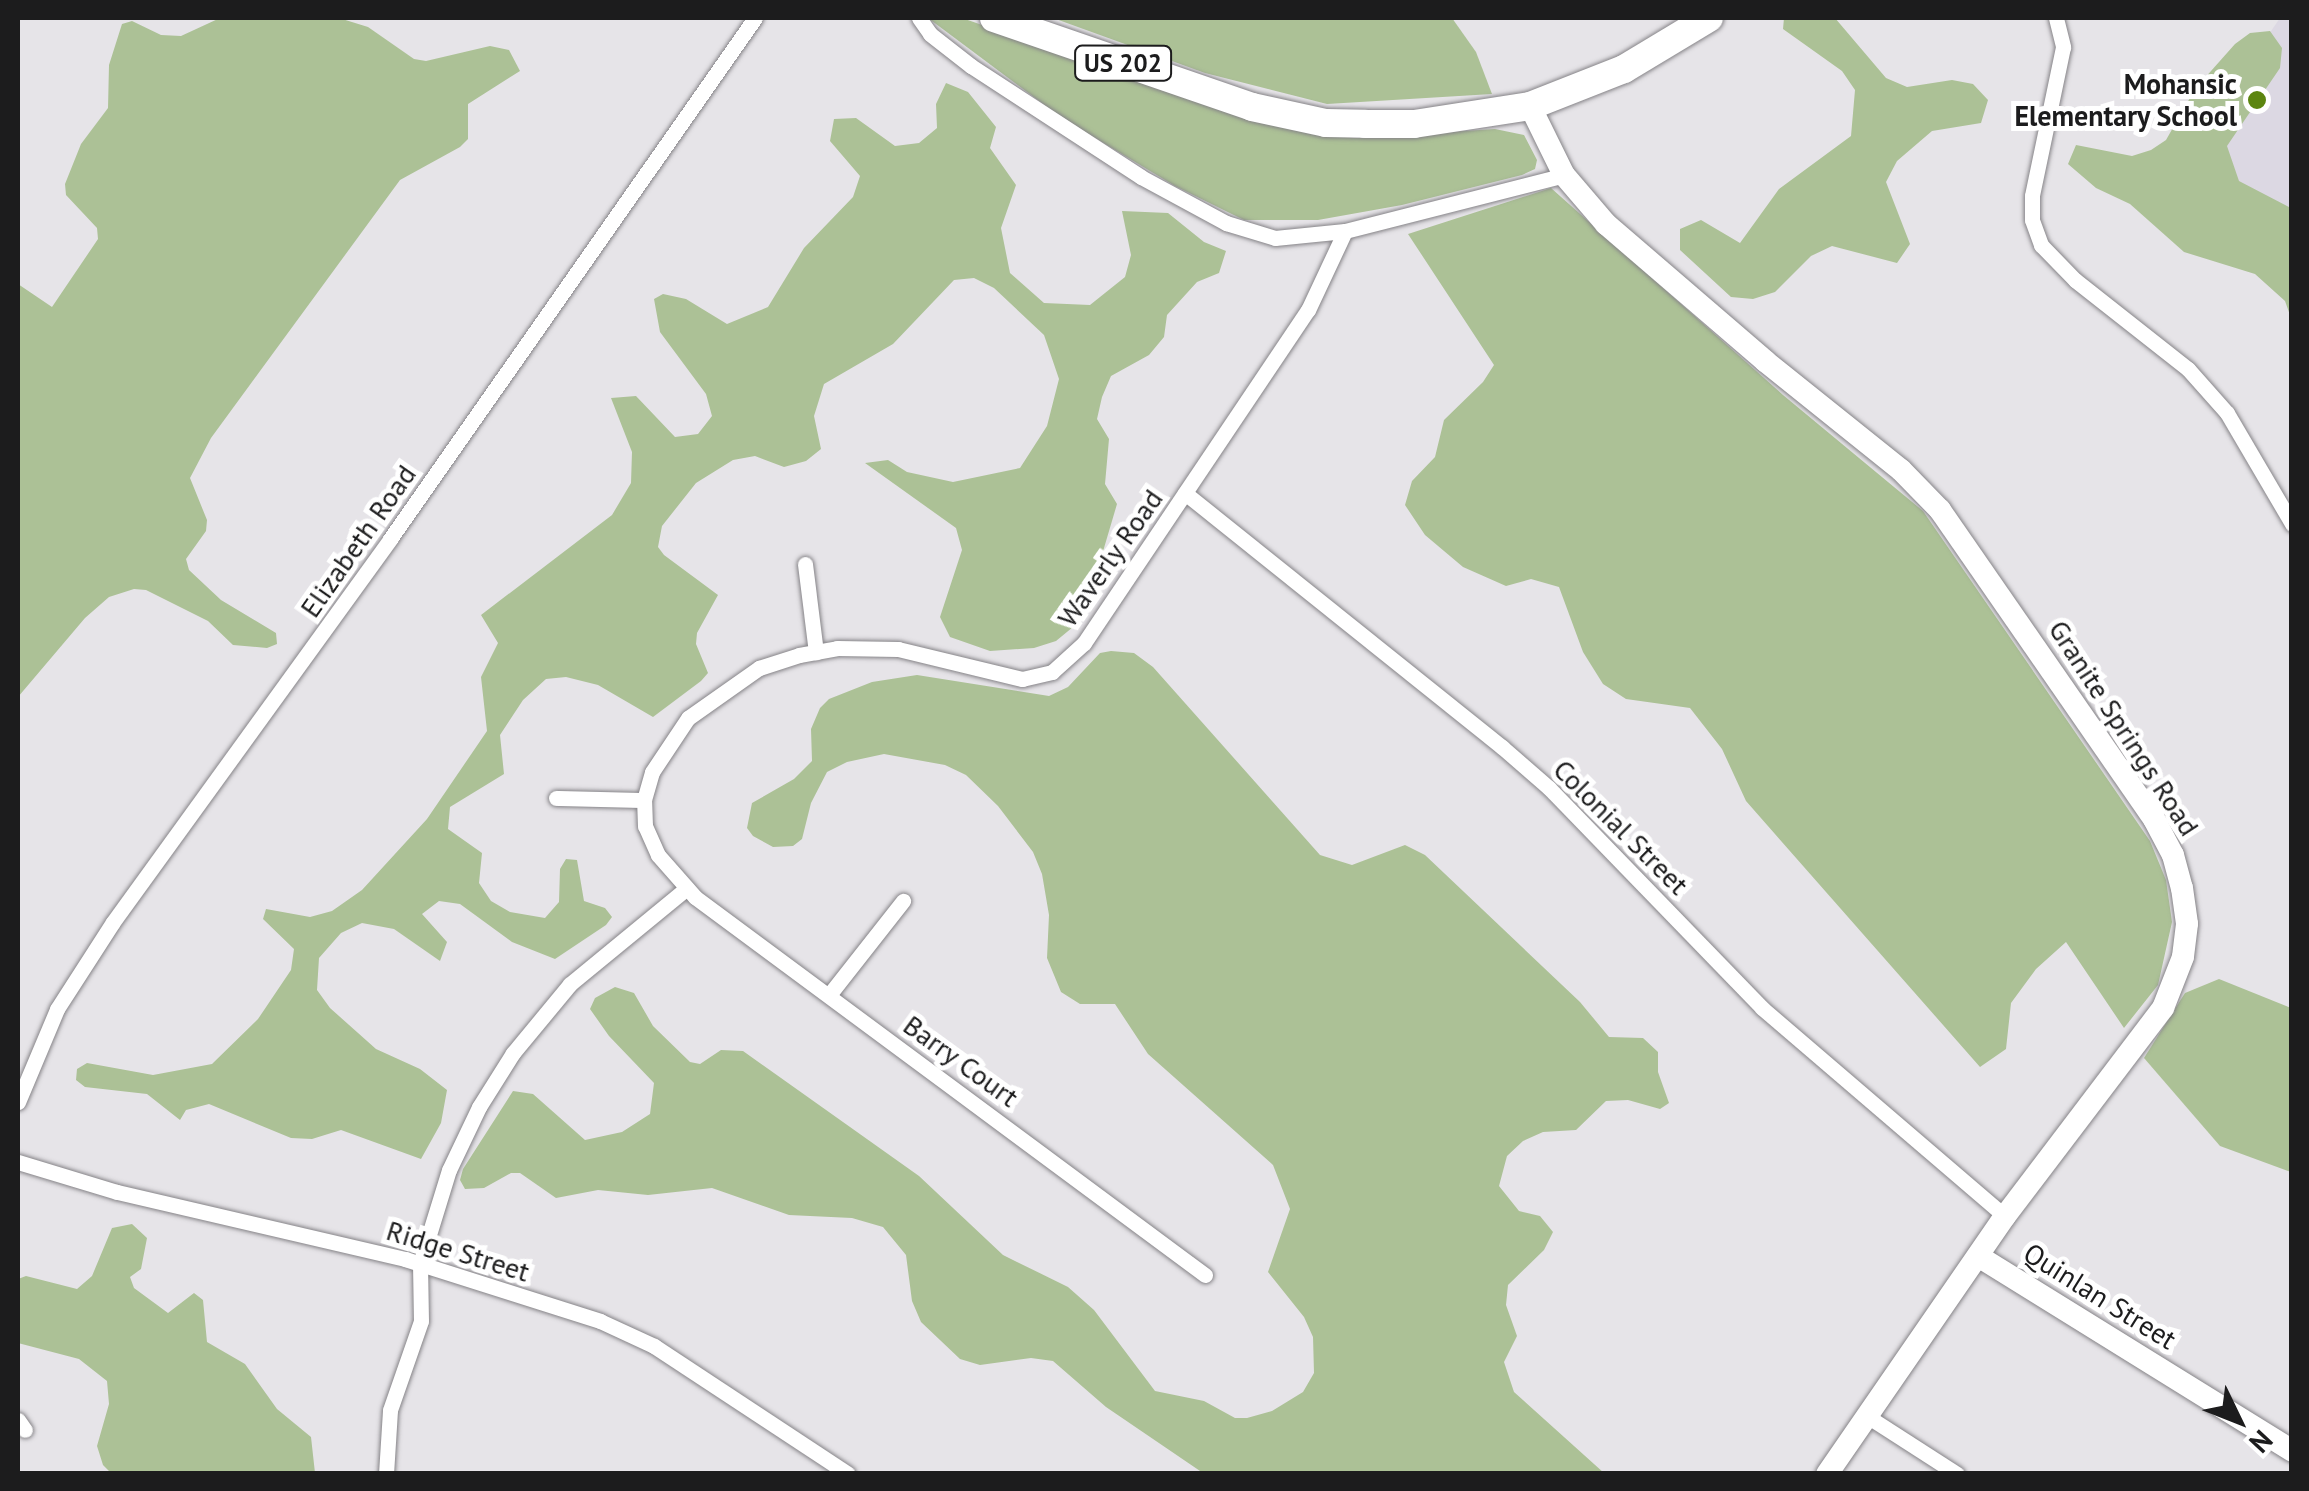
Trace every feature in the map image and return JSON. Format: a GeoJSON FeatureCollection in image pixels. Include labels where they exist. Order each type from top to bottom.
{"type":"FeatureCollection","features":[{"type":"Feature","properties":{"kind":"highway","name":"US 202"},"geometry":{"type":"LineString","coordinates":[[994,18],[1195,88],[1326,123],[1414,124],[1530,106],[1624,69],[1709,18]]}},
{"type":"Feature","properties":{"kind":"street","name":"Elizabeth Road"},"geometry":{"type":"LineString","coordinates":[[18,1102],[57,1009],[112,922],[402,523],[755,18]]}},
{"type":"Feature","properties":{"kind":"street"},"geometry":{"type":"LineString","coordinates":[[920,18],[944,45],[1037,111],[1141,177],[1226,223],[1276,238],[1345,231],[1564,174]]}},
{"type":"Feature","properties":{"kind":"street"},"geometry":{"type":"LineString","coordinates":[[2057,18],[2063,47],[2032,196],[2032,220],[2040,246],[2074,280],[2188,369],[2227,413],[2292,524]]}},
{"type":"Feature","properties":{"kind":"street","name":"Granite Springs Road"},"geometry":{"type":"LineString","coordinates":[[1530,106],[1564,174],[1606,224],[1922,489],[2110,754],[2173,855],[2187,924],[2174,985],[2163,1008],[2005,1216],[1828,1474]]}},
{"type":"Feature","properties":{"kind":"street","name":"Waverly Road"},"geometry":{"type":"LineString","coordinates":[[644,800],[652,772],[688,718],[759,668],[816,652],[898,649],[1022,678],[1052,672],[1084,642],[1308,310],[1345,231]]}},
{"type":"Feature","properties":{"kind":"street","name":"Colonial Street"},"geometry":{"type":"LineString","coordinates":[[1185,492],[1380,645],[1514,757],[1762,1008],[2005,1216]]}},
{"type":"Feature","properties":{"kind":"street"},"geometry":{"type":"LineString","coordinates":[[805,564],[816,652]]}},
{"type":"Feature","properties":{"kind":"street"},"geometry":{"type":"LineString","coordinates":[[386,1474],[390,1410],[421,1322],[420,1264],[449,1170],[478,1108],[513,1053],[570,984],[686,888],[658,855],[645,826],[644,800],[556,798]]}},
{"type":"Feature","properties":{"kind":"street","name":"Barry Court"},"geometry":{"type":"LineString","coordinates":[[686,888],[1205,1275]]}},
{"type":"Feature","properties":{"kind":"street"},"geometry":{"type":"LineString","coordinates":[[829,996],[904,901]]}},
{"type":"Feature","properties":{"kind":"street","name":"Ridge Street"},"geometry":{"type":"LineString","coordinates":[[18,1162],[116,1192],[420,1264],[600,1321],[654,1346],[848,1474]]}},
{"type":"Feature","properties":{"kind":"street","name":"Quinlan Street"},"geometry":{"type":"LineString","coordinates":[[1978,1256],[2289,1444]]}},
{"type":"Feature","properties":{"kind":"street"},"geometry":{"type":"LineString","coordinates":[[1868,1416],[1957,1474]]}},
{"type":"Feature","properties":{"kind":"shaded area","name":"Mohansic Elementary School"},"geometry":{"type":"Polygon","coordinates":[[[2280,18],[2291,18],[2291,238],[2167,183],[2280,18]]]}},
{"type":"Feature","properties":{"kind":"green space"},"geometry":{"type":"Polygon","coordinates":[[[220,18],[339,18],[368,27],[414,59],[426,61],[490,46],[509,50],[520,71],[468,104],[468,139],[460,147],[400,180],[211,438],[190,478],[207,520],[206,531],[186,559],[189,570],[221,600],[276,633],[277,644],[267,648],[233,645],[208,621],[146,590],[134,589],[109,597],[85,618],[18,697],[18,284],[52,307],[98,239],[97,228],[66,195],[65,184],[81,144],[108,108],[109,65],[122,24],[132,21],[161,35],[181,36],[220,18]]]}},
{"type":"Feature","properties":{"kind":"green space"},"geometry":{"type":"Polygon","coordinates":[[[928,18],[962,18],[1264,123],[1355,138],[1495,129],[1524,135],[1537,160],[1535,169],[1402,205],[1318,220],[1244,220],[1175,186],[1062,118],[928,18]]]}},
{"type":"Feature","properties":{"kind":"green space"},"geometry":{"type":"Polygon","coordinates":[[[1053,18],[1452,18],[1476,52],[1492,94],[1327,104],[1205,73],[1053,18]]]}},
{"type":"Feature","properties":{"kind":"green space"},"geometry":{"type":"Polygon","coordinates":[[[1784,18],[1835,18],[1886,78],[1907,87],[1952,80],[1973,84],[1988,100],[1981,123],[1932,131],[1897,161],[1886,182],[1910,244],[1897,263],[1832,246],[1811,256],[1775,292],[1753,299],[1731,297],[1680,250],[1680,229],[1701,220],[1740,243],[1779,189],[1851,136],[1855,90],[1842,71],[1783,29],[1784,18]]]}},
{"type":"Feature","properties":{"kind":"green space"},"geometry":{"type":"Polygon","coordinates":[[[2270,31],[2282,48],[2280,68],[2227,146],[2239,181],[2291,208],[2291,318],[2285,301],[2255,274],[2184,252],[2130,204],[2096,188],[2068,164],[2076,145],[2132,156],[2151,150],[2166,140],[2195,89],[2235,44],[2250,33],[2270,31]]]}},
{"type":"Feature","properties":{"kind":"green space"},"geometry":{"type":"Polygon","coordinates":[[[946,83],[968,92],[996,127],[990,148],[1016,185],[1001,228],[1010,273],[1044,303],[1090,305],[1125,277],[1131,255],[1122,211],[1168,213],[1204,242],[1226,251],[1219,273],[1197,282],[1167,315],[1164,337],[1149,355],[1111,376],[1102,397],[1097,419],[1109,439],[1105,484],[1117,504],[1086,609],[1073,627],[1056,641],[1034,648],[990,651],[950,637],[940,617],[962,550],[956,528],[865,463],[888,460],[907,472],[953,482],[1020,468],[1047,426],[1059,379],[1044,335],[994,288],[974,278],[954,280],[893,344],[824,384],[814,416],[821,449],[806,461],[784,467],[755,456],[733,460],[696,483],[662,526],[658,547],[664,555],[718,595],[697,633],[696,644],[708,673],[701,681],[653,717],[598,685],[566,677],[546,679],[523,700],[500,735],[504,774],[450,807],[448,829],[482,853],[479,883],[491,901],[510,912],[545,918],[559,902],[560,869],[566,859],[577,860],[584,901],[605,908],[612,917],[606,925],[555,959],[512,942],[460,904],[439,901],[422,914],[447,942],[440,961],[394,929],[362,923],[341,933],[319,958],[317,990],[330,1008],[376,1049],[420,1069],[447,1090],[441,1123],[421,1159],[341,1130],[312,1139],[291,1138],[209,1104],[186,1110],[180,1120],[147,1094],[85,1087],[76,1080],[77,1069],[87,1063],[153,1075],[212,1064],[258,1019],[291,970],[294,949],[263,919],[266,909],[310,917],[332,911],[362,890],[427,819],[487,731],[481,677],[498,643],[481,615],[612,515],[631,483],[632,452],[611,398],[636,396],[675,437],[698,434],[712,416],[706,394],[660,332],[654,299],[663,294],[686,299],[727,324],[768,307],[804,248],[853,197],[860,176],[830,141],[834,119],[856,118],[895,146],[919,143],[937,128],[936,104],[946,83]]]}},
{"type":"Feature","properties":{"kind":"green space"},"geometry":{"type":"Polygon","coordinates":[[[1551,188],[1783,395],[1923,511],[2150,841],[2166,880],[2172,922],[2158,985],[2124,1028],[2066,942],[2036,969],[2011,1003],[2006,1049],[1980,1067],[1746,801],[1722,749],[1690,708],[1626,699],[1603,684],[1583,652],[1559,587],[1531,579],[1506,586],[1463,567],[1425,535],[1405,505],[1412,481],[1435,457],[1444,420],[1483,382],[1494,365],[1408,234],[1551,188]]]}},
{"type":"Feature","properties":{"kind":"green space"},"geometry":{"type":"Polygon","coordinates":[[[1100,653],[1134,653],[1153,667],[1320,855],[1352,865],[1405,845],[1425,855],[1580,1002],[1609,1037],[1643,1038],[1658,1052],[1658,1072],[1669,1103],[1660,1109],[1628,1100],[1606,1101],[1576,1130],[1543,1132],[1523,1141],[1507,1156],[1499,1186],[1519,1211],[1540,1216],[1553,1232],[1544,1250],[1508,1285],[1506,1305],[1517,1336],[1504,1362],[1514,1392],[1604,1473],[1203,1473],[1106,1407],[1053,1361],[1031,1358],[980,1365],[960,1359],[921,1322],[912,1301],[906,1255],[883,1227],[852,1218],[789,1215],[712,1188],[648,1195],[598,1190],[556,1198],[520,1173],[511,1173],[484,1188],[465,1189],[460,1180],[463,1169],[513,1091],[533,1094],[585,1140],[622,1132],[650,1114],[654,1083],[609,1036],[590,1009],[595,998],[615,987],[634,993],[653,1026],[690,1062],[700,1064],[721,1050],[743,1051],[919,1176],[1003,1255],[1068,1287],[1094,1310],[1155,1391],[1204,1401],[1235,1418],[1272,1411],[1303,1392],[1314,1373],[1313,1337],[1304,1317],[1268,1272],[1290,1209],[1273,1165],[1148,1054],[1115,1004],[1080,1004],[1061,992],[1047,958],[1049,915],[1042,874],[1033,852],[998,806],[966,775],[945,765],[884,754],[847,762],[827,772],[811,803],[802,839],[793,846],[773,847],[747,828],[752,803],[794,779],[812,761],[811,729],[820,708],[829,699],[872,682],[917,675],[1049,696],[1068,687],[1100,653]]]}},
{"type":"Feature","properties":{"kind":"green space"},"geometry":{"type":"Polygon","coordinates":[[[2219,979],[2291,1008],[2291,1172],[2220,1146],[2144,1058],[2185,993],[2219,979]]]}},
{"type":"Feature","properties":{"kind":"green space"},"geometry":{"type":"Polygon","coordinates":[[[132,1224],[147,1238],[141,1269],[130,1277],[134,1288],[168,1313],[194,1293],[203,1300],[207,1342],[245,1364],[277,1409],[311,1437],[315,1473],[112,1474],[103,1465],[97,1446],[109,1404],[107,1381],[79,1359],[18,1343],[18,1279],[26,1276],[77,1289],[92,1276],[112,1228],[132,1224]]]}},
{"type":"Feature","properties":{"kind":"place","name":"Mohansic Elementary School"},"geometry":{"type":"Point","coordinates":[2257,100]}}]}
